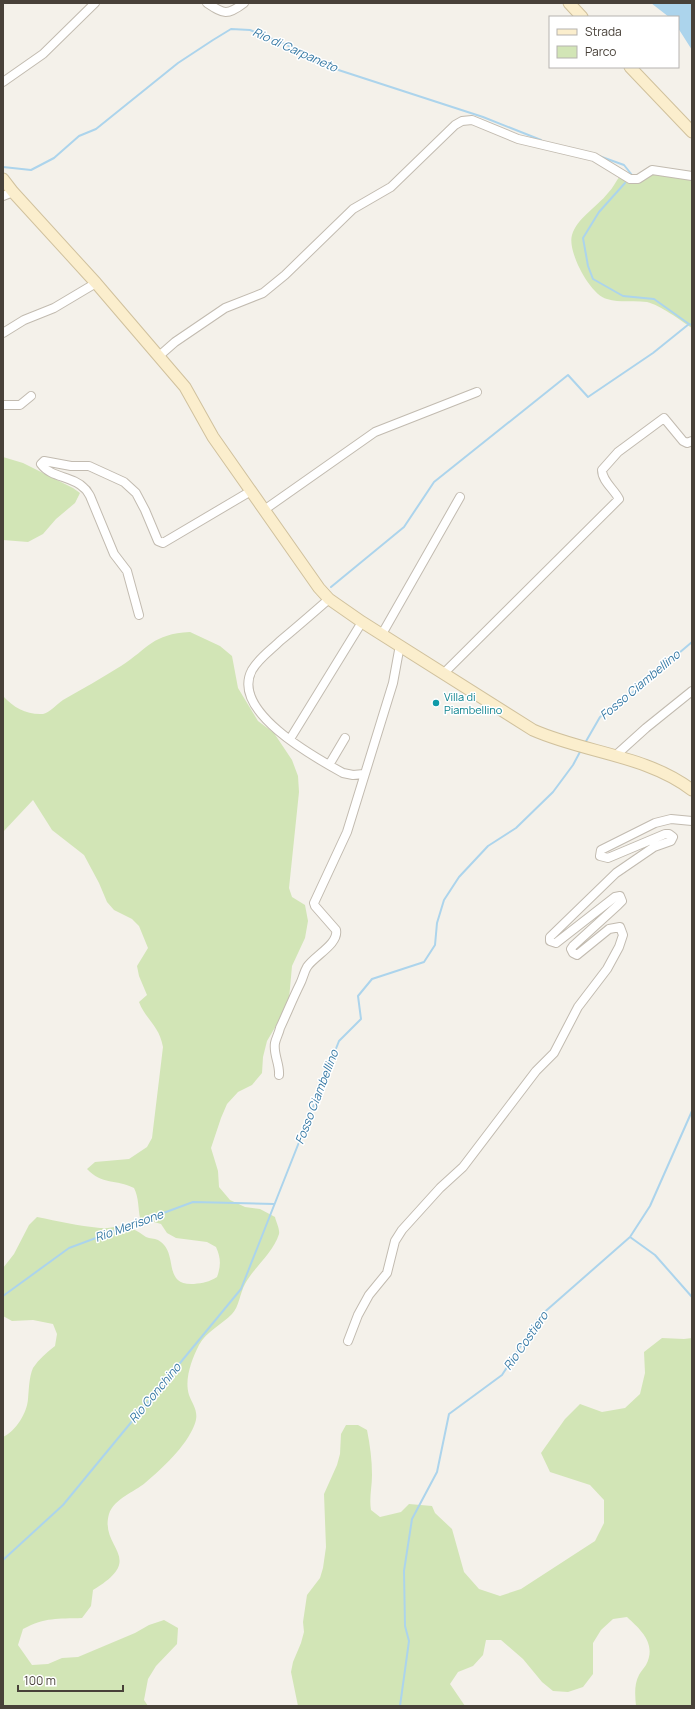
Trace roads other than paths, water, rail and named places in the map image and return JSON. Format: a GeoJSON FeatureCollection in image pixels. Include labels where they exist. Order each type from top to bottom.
{"type":"FeatureCollection","features":[{"type":"Feature","properties":{"kind":"main road"},"geometry":{"type":"LineString","coordinates":[[569,3],[581,16]]}},
{"type":"Feature","properties":{"kind":"main road"},"geometry":{"type":"LineString","coordinates":[[631,68],[692,132]]}},
{"type":"Feature","properties":{"kind":"main road"},"geometry":{"type":"LineString","coordinates":[[3,179],[8,194],[96,283],[185,387],[213,437],[319,588],[329,599],[362,622],[444,672],[533,730],[583,747],[642,763],[692,790]]}},
{"type":"Feature","properties":{"kind":"street"},"geometry":{"type":"LineString","coordinates":[[3,82],[43,54],[95,3]]}},
{"type":"Feature","properties":{"kind":"street"},"geometry":{"type":"LineString","coordinates":[[207,3],[221,12],[227,13],[244,3]]}},
{"type":"Feature","properties":{"kind":"street"},"geometry":{"type":"LineString","coordinates":[[159,356],[175,342],[225,308],[263,293],[285,275],[353,209],[391,187],[455,125],[462,121],[472,120],[518,139],[594,157],[630,179],[638,179],[652,170],[692,176]]}},
{"type":"Feature","properties":{"kind":"street"},"geometry":{"type":"LineString","coordinates":[[3,333],[24,320],[54,308],[96,283]]}},
{"type":"Feature","properties":{"kind":"street"},"geometry":{"type":"LineString","coordinates":[[264,510],[375,432],[477,392]]}},
{"type":"Feature","properties":{"kind":"street"},"geometry":{"type":"LineString","coordinates":[[3,405],[20,405],[31,396]]}},
{"type":"Feature","properties":{"kind":"street"},"geometry":{"type":"LineString","coordinates":[[444,672],[619,499],[616,492],[602,476],[602,470],[618,452],[664,418],[683,441],[687,443],[692,441]]}},
{"type":"Feature","properties":{"kind":"street"},"geometry":{"type":"LineString","coordinates":[[139,616],[126,571],[114,554],[90,496],[78,483],[50,472],[41,464],[44,461],[71,466],[89,466],[124,482],[136,493],[158,541],[163,543],[251,491]]}},
{"type":"Feature","properties":{"kind":"street"},"geometry":{"type":"LineString","coordinates":[[382,634],[460,497]]}},
{"type":"Feature","properties":{"kind":"street"},"geometry":{"type":"LineString","coordinates":[[329,599],[256,664],[247,683],[250,696],[268,722],[290,739],[343,773],[353,775],[364,774]]}},
{"type":"Feature","properties":{"kind":"street"},"geometry":{"type":"LineString","coordinates":[[290,739],[362,622]]}},
{"type":"Feature","properties":{"kind":"street"},"geometry":{"type":"LineString","coordinates":[[279,1075],[275,1043],[290,1006],[307,967],[312,960],[322,953],[337,934],[336,930],[314,903],[347,832],[393,684],[400,645]]}},
{"type":"Feature","properties":{"kind":"street"},"geometry":{"type":"LineString","coordinates":[[615,756],[646,728],[692,691]]}},
{"type":"Feature","properties":{"kind":"street"},"geometry":{"type":"LineString","coordinates":[[329,765],[345,738]]}},
{"type":"Feature","properties":{"kind":"street"},"geometry":{"type":"LineString","coordinates":[[348,1341],[358,1315],[370,1295],[388,1273],[395,1240],[402,1230],[440,1188],[463,1167],[536,1071],[554,1053],[578,1007],[606,969],[621,941],[623,935],[620,927],[609,929],[577,955],[573,953],[572,948],[622,901],[620,896],[615,897],[556,943],[550,941],[550,937],[616,873],[654,847],[671,841],[672,837],[669,834],[665,834],[608,858],[600,856],[601,850],[655,823],[671,819],[692,821]]}},
{"type":"Feature","properties":{"kind":"water"},"geometry":{"type":"Polygon","coordinates":[[[651,3],[692,3],[692,50],[679,30],[679,16],[668,16],[651,3]]]}},
{"type":"Feature","properties":{"kind":"waterway","name":"Rio di Carpaneto"},"geometry":{"type":"LineString","coordinates":[[3,167],[31,170],[54,158],[79,136],[96,129],[178,63],[231,29],[250,30],[285,44],[320,64],[483,117],[541,140]]}},
{"type":"Feature","properties":{"kind":"waterway","name":"Rio di Carpaneto"},"geometry":{"type":"LineString","coordinates":[[599,156],[624,165],[632,175],[630,177]]}},
{"type":"Feature","properties":{"kind":"waterway","name":"Rio di Carpaneto"},"geometry":{"type":"LineString","coordinates":[[625,183],[599,212],[583,238],[588,266],[593,279],[623,296],[654,299],[689,324]]}},
{"type":"Feature","properties":{"kind":"waterway"},"geometry":{"type":"LineString","coordinates":[[331,587],[404,527],[434,482],[568,375],[588,397],[653,353],[689,324],[692,325]]}},
{"type":"Feature","properties":{"kind":"waterway","name":"Fosso Ciambellino"},"geometry":{"type":"LineString","coordinates":[[585,743],[600,717],[633,692],[692,642]]}},
{"type":"Feature","properties":{"kind":"waterway","name":"Fosso Ciambellino"},"geometry":{"type":"LineString","coordinates":[[3,1560],[63,1505],[241,1289],[339,1041],[361,1019],[358,996],[372,979],[424,962],[435,945],[437,923],[444,900],[459,877],[488,846],[516,828],[553,792],[573,765],[581,750]]}},
{"type":"Feature","properties":{"kind":"waterway","name":"Rio Costiero"},"geometry":{"type":"LineString","coordinates":[[400,1706],[409,1641],[405,1626],[404,1571],[412,1519],[437,1472],[449,1414],[502,1375],[540,1316],[630,1237],[650,1206],[692,1111]]}},
{"type":"Feature","properties":{"kind":"waterway","name":"Rio Merisone"},"geometry":{"type":"LineString","coordinates":[[3,1296],[69,1248],[193,1202],[274,1204]]}},
{"type":"Feature","properties":{"kind":"waterway"},"geometry":{"type":"LineString","coordinates":[[630,1237],[655,1255],[692,1297]]}},
{"type":"Feature","properties":{"kind":"place","name":"Villa di Piambellino"},"geometry":{"type":"Point","coordinates":[436,703]}},
{"type":"Feature","properties":{"kind":"water label","name":"Rio Conchino"},"geometry":{"type":"Point","coordinates":[155,1393]}}]}
